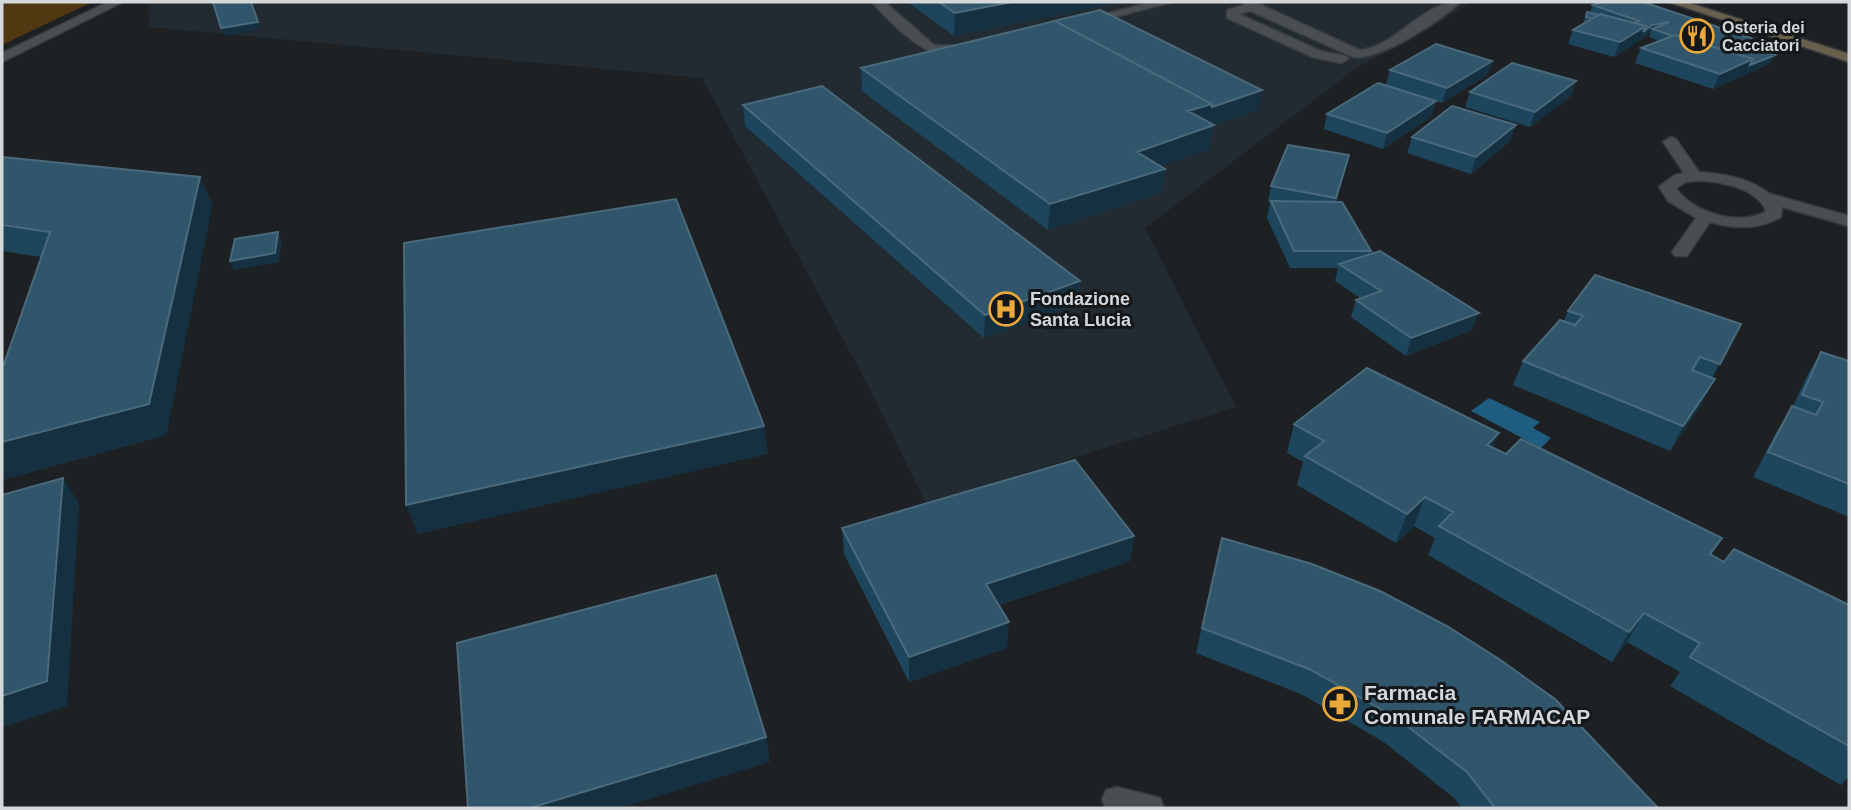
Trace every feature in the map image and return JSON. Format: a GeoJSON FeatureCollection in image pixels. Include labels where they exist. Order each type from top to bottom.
{"type":"FeatureCollection","features":[{"type":"Feature","properties":{"kind":"main road"},"geometry":{"type":"LineString","coordinates":[[1675,2],[1849,58]]}},
{"type":"Feature","properties":{"kind":"street"},"geometry":{"type":"LineString","coordinates":[[2,58],[117,2]]}},
{"type":"Feature","properties":{"kind":"street"},"geometry":{"type":"LineString","coordinates":[[878,2],[936,51],[951,52],[978,46]]}},
{"type":"Feature","properties":{"kind":"street"},"geometry":{"type":"LineString","coordinates":[[1068,24],[1167,2]]}},
{"type":"Feature","properties":{"kind":"street"},"geometry":{"type":"LineString","coordinates":[[1341,60],[1317,54],[1231,13],[1250,4],[1350,51],[1367,54],[1415,28],[1454,2]]}},
{"type":"Feature","properties":{"kind":"street"},"geometry":{"type":"LineString","coordinates":[[1671,142],[1694,176]]}},
{"type":"Feature","properties":{"kind":"street"},"geometry":{"type":"LineString","coordinates":[[1767,198],[1774,206],[1775,213],[1758,222],[1742,223],[1706,216],[1676,202],[1667,187],[1681,178],[1694,176],[1742,185],[1767,198],[1849,221]]}},
{"type":"Feature","properties":{"kind":"street"},"geometry":{"type":"LineString","coordinates":[[1681,253],[1706,216]]}},
{"type":"Feature","properties":{"kind":"street"},"geometry":{"type":"LineString","coordinates":[[1117,800],[1149,808]]}},
{"type":"Feature","properties":{"kind":"shaded area"},"geometry":{"type":"Polygon","coordinates":[[[2,2],[92,2],[2,45],[2,2]]]}},
{"type":"Feature","properties":{"kind":"shaded area","name":"Fondazione Santa Lucia"},"geometry":{"type":"Polygon","coordinates":[[[148,2],[1472,2],[1410,41],[1358,67],[1145,228],[1236,407],[926,504],[870,389],[702,78],[149,27],[148,2]]]}},
{"type":"Feature","properties":{"kind":"water"},"geometry":{"type":"Polygon","coordinates":[[[1489,398],[1540,422],[1533,428],[1551,438],[1541,448],[1471,411],[1489,398]]]}},
{"type":"Feature","properties":{"kind":"building"},"geometry":{"type":"Polygon","coordinates":[[[213,2],[251,2],[258,22],[221,28],[213,2]]]}},
{"type":"Feature","properties":{"kind":"building"},"geometry":{"type":"Polygon","coordinates":[[[939,2],[1012,2],[955,13],[939,2]]]}},
{"type":"Feature","properties":{"kind":"building"},"geometry":{"type":"Polygon","coordinates":[[[1603,2],[1643,2],[1751,38],[1737,43],[1775,55],[1750,65],[1753,59],[1652,29],[1669,22],[1652,25],[1643,32],[1646,26],[1634,23],[1639,21],[1593,5],[1603,2]]]}},
{"type":"Feature","properties":{"kind":"building"},"geometry":{"type":"Polygon","coordinates":[[[1100,10],[1262,90],[1212,107],[1212,104],[1055,21],[1050,22],[1100,10]]]}},
{"type":"Feature","properties":{"kind":"building"},"geometry":{"type":"Polygon","coordinates":[[[1587,12],[1599,15],[1591,19],[1586,17],[1587,12]]]}},
{"type":"Feature","properties":{"kind":"building"},"geometry":{"type":"Polygon","coordinates":[[[1600,14],[1646,26],[1620,42],[1573,30],[1600,14]]]}},
{"type":"Feature","properties":{"kind":"building"},"geometry":{"type":"Polygon","coordinates":[[[1055,21],[1212,104],[1188,111],[1214,125],[1137,152],[1165,169],[1050,204],[861,68],[1055,21]]]}},
{"type":"Feature","properties":{"kind":"building"},"geometry":{"type":"Polygon","coordinates":[[[1675,35],[1753,59],[1720,74],[1641,48],[1675,35]]]}},
{"type":"Feature","properties":{"kind":"building"},"geometry":{"type":"Polygon","coordinates":[[[1436,44],[1492,61],[1447,88],[1390,70],[1436,44]]]}},
{"type":"Feature","properties":{"kind":"building"},"geometry":{"type":"Polygon","coordinates":[[[1512,63],[1576,81],[1535,112],[1470,92],[1512,63]]]}},
{"type":"Feature","properties":{"kind":"building"},"geometry":{"type":"Polygon","coordinates":[[[1378,83],[1436,101],[1387,133],[1327,114],[1378,83]]]}},
{"type":"Feature","properties":{"kind":"building"},"geometry":{"type":"Polygon","coordinates":[[[822,86],[1080,281],[985,315],[743,105],[822,86]]]}},
{"type":"Feature","properties":{"kind":"building"},"geometry":{"type":"Polygon","coordinates":[[[1452,106],[1516,125],[1476,157],[1412,137],[1452,106]]]}},
{"type":"Feature","properties":{"kind":"building"},"geometry":{"type":"Polygon","coordinates":[[[1288,145],[1349,155],[1336,198],[1271,186],[1288,145]]]}},
{"type":"Feature","properties":{"kind":"building"},"geometry":{"type":"Polygon","coordinates":[[[2,157],[200,177],[149,404],[2,442],[2,364],[50,232],[2,225],[2,157]]]}},
{"type":"Feature","properties":{"kind":"building"},"geometry":{"type":"Polygon","coordinates":[[[676,199],[764,426],[406,505],[404,243],[676,199]]]}},
{"type":"Feature","properties":{"kind":"building"},"geometry":{"type":"Polygon","coordinates":[[[1271,201],[1342,202],[1371,251],[1294,251],[1271,201]]]}},
{"type":"Feature","properties":{"kind":"building"},"geometry":{"type":"Polygon","coordinates":[[[278,232],[275,253],[230,261],[235,239],[278,232]]]}},
{"type":"Feature","properties":{"kind":"building"},"geometry":{"type":"Polygon","coordinates":[[[1380,251],[1479,313],[1411,338],[1356,300],[1381,291],[1339,264],[1380,251]]]}},
{"type":"Feature","properties":{"kind":"building"},"geometry":{"type":"Polygon","coordinates":[[[1595,275],[1741,324],[1720,364],[1700,357],[1692,370],[1715,379],[1683,426],[1523,361],[1560,320],[1575,325],[1583,316],[1568,311],[1595,275]]]}},
{"type":"Feature","properties":{"kind":"building"},"geometry":{"type":"Polygon","coordinates":[[[1821,352],[1849,361],[1849,484],[1768,452],[1792,406],[1816,415],[1823,402],[1802,395],[1821,352]]]}},
{"type":"Feature","properties":{"kind":"building"},"geometry":{"type":"Polygon","coordinates":[[[1367,368],[1499,433],[1487,445],[1506,454],[1521,439],[1722,538],[1710,554],[1724,562],[1734,549],[1849,605],[1849,746],[1690,657],[1700,643],[1644,613],[1629,632],[1439,526],[1453,512],[1425,497],[1407,514],[1305,456],[1324,441],[1294,424],[1367,368]]]}},
{"type":"Feature","properties":{"kind":"building"},"geometry":{"type":"Polygon","coordinates":[[[1075,460],[1134,536],[986,584],[1009,622],[909,657],[842,528],[1075,460]]]}},
{"type":"Feature","properties":{"kind":"building"},"geometry":{"type":"Polygon","coordinates":[[[63,478],[47,681],[2,696],[2,495],[63,478]]]}},
{"type":"Feature","properties":{"kind":"building"},"geometry":{"type":"Polygon","coordinates":[[[1222,538],[1312,564],[1380,591],[1447,626],[1555,699],[1658,808],[1495,808],[1467,772],[1395,717],[1309,669],[1202,628],[1222,538]]]}},
{"type":"Feature","properties":{"kind":"building"},"geometry":{"type":"Polygon","coordinates":[[[716,575],[766,737],[530,808],[468,808],[457,643],[716,575]]]}},
{"type":"Feature","properties":{"kind":"place","name":"Osteria dei Cacciatori"},"geometry":{"type":"Point","coordinates":[1697,36]}},
{"type":"Feature","properties":{"kind":"place","name":"Fondazione Santa Lucia"},"geometry":{"type":"Point","coordinates":[1006,309]}},
{"type":"Feature","properties":{"kind":"place","name":"Farmacia Comunale FARMACAP"},"geometry":{"type":"Point","coordinates":[1340,704]}}]}
